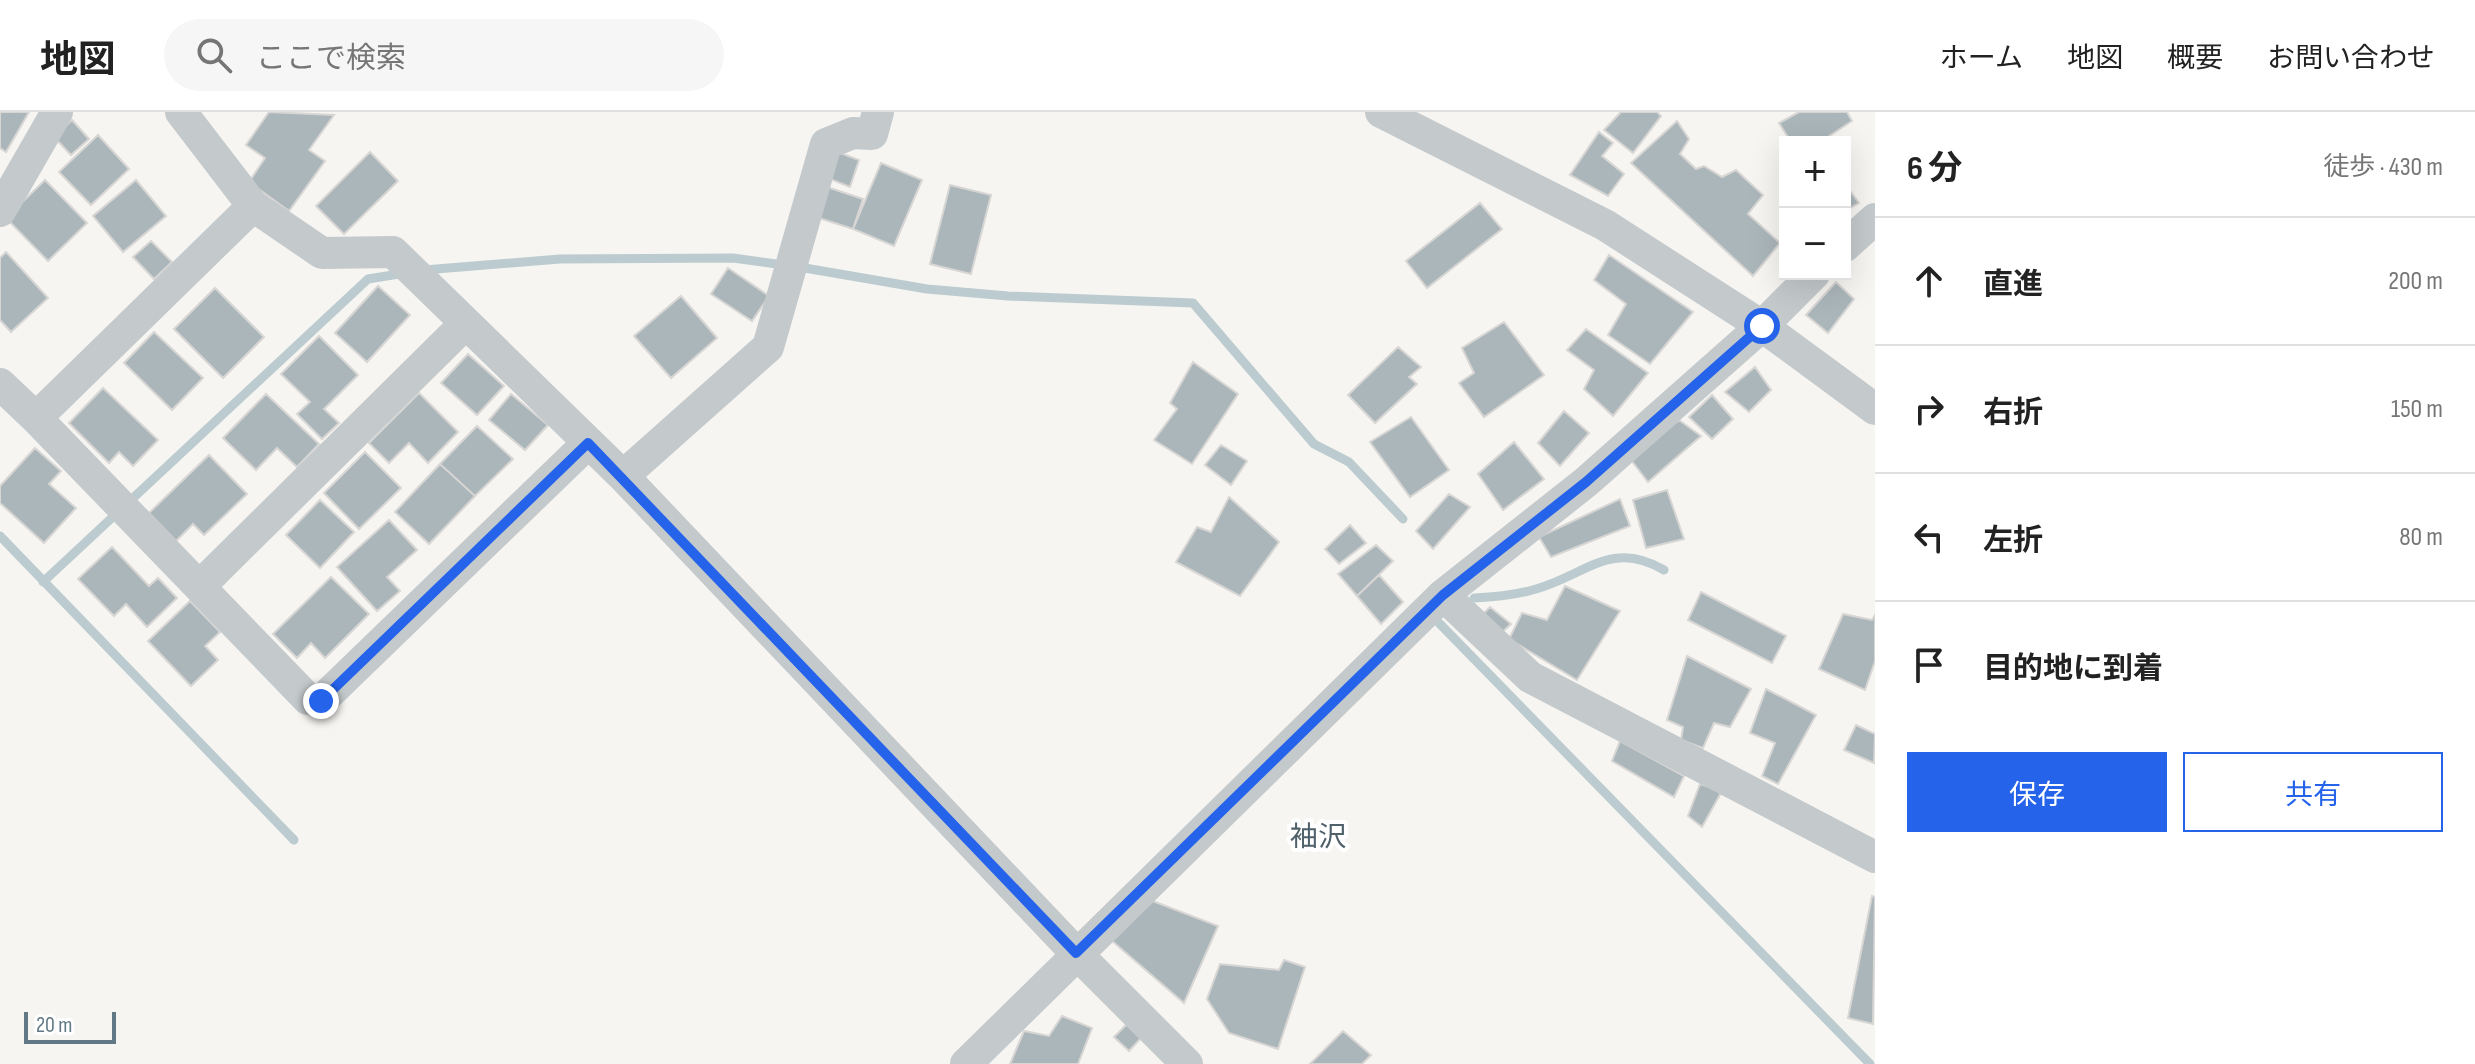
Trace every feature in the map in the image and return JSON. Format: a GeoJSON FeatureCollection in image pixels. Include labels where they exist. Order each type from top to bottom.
{"type":"FeatureCollection","features":[{"type":"Feature","properties":{"kind":"street"},"geometry":{"type":"LineString","coordinates":[[0,211],[57,112]]}},
{"type":"Feature","properties":{"kind":"street"},"geometry":{"type":"LineString","coordinates":[[181,112],[253,206],[322,253],[393,252],[623,476],[1076,953],[1187,1064]]}},
{"type":"Feature","properties":{"kind":"street"},"geometry":{"type":"LineString","coordinates":[[623,476],[768,347],[826,144],[853,133],[872,134],[878,112]]}},
{"type":"Feature","properties":{"kind":"street"},"geometry":{"type":"LineString","coordinates":[[1381,112],[1605,225],[1762,326],[1875,409]]}},
{"type":"Feature","properties":{"kind":"street"},"geometry":{"type":"LineString","coordinates":[[36,418],[253,206]]}},
{"type":"Feature","properties":{"kind":"street"},"geometry":{"type":"LineString","coordinates":[[1851,241],[1875,219]]}},
{"type":"Feature","properties":{"kind":"street"},"geometry":{"type":"LineString","coordinates":[[966,1064],[1443,595],[1586,482],[1762,326],[1808,280]]}},
{"type":"Feature","properties":{"kind":"street"},"geometry":{"type":"LineString","coordinates":[[201,585],[466,323]]}},
{"type":"Feature","properties":{"kind":"street"},"geometry":{"type":"LineString","coordinates":[[0,384],[201,585],[308,699],[321,701],[588,443]]}},
{"type":"Feature","properties":{"kind":"street"},"geometry":{"type":"LineString","coordinates":[[1443,595],[1530,677],[1875,857]]}},
{"type":"Feature","properties":{"kind":"building"},"geometry":{"type":"Polygon","coordinates":[[[0,112],[29,112],[6,152],[0,148],[0,112]]]}},
{"type":"Feature","properties":{"kind":"building"},"geometry":{"type":"Polygon","coordinates":[[[269,112],[334,115],[309,150],[325,161],[289,211],[249,182],[265,158],[246,145],[269,112]]]}},
{"type":"Feature","properties":{"kind":"building"},"geometry":{"type":"Polygon","coordinates":[[[1621,112],[1657,112],[1661,116],[1633,153],[1604,130],[1621,112]]]}},
{"type":"Feature","properties":{"kind":"building"},"geometry":{"type":"Polygon","coordinates":[[[1799,112],[1847,112],[1852,121],[1829,136],[1787,136],[1779,123],[1799,112]]]}},
{"type":"Feature","properties":{"kind":"building"},"geometry":{"type":"Polygon","coordinates":[[[72,120],[89,139],[71,155],[54,137],[72,120]]]}},
{"type":"Feature","properties":{"kind":"building"},"geometry":{"type":"Polygon","coordinates":[[[1677,121],[1689,139],[1680,154],[1696,169],[1704,166],[1722,177],[1736,170],[1763,195],[1748,214],[1779,244],[1753,276],[1631,163],[1677,121]]]}},
{"type":"Feature","properties":{"kind":"building"},"geometry":{"type":"Polygon","coordinates":[[[1599,132],[1613,143],[1602,156],[1624,174],[1608,196],[1570,175],[1599,132]]]}},
{"type":"Feature","properties":{"kind":"building"},"geometry":{"type":"Polygon","coordinates":[[[98,135],[129,169],[91,205],[59,172],[98,135]]]}},
{"type":"Feature","properties":{"kind":"building"},"geometry":{"type":"Polygon","coordinates":[[[835,151],[859,160],[850,187],[825,177],[835,151]]]}},
{"type":"Feature","properties":{"kind":"building"},"geometry":{"type":"Polygon","coordinates":[[[370,152],[398,181],[344,234],[316,206],[370,152]]]}},
{"type":"Feature","properties":{"kind":"building"},"geometry":{"type":"Polygon","coordinates":[[[881,163],[922,180],[894,246],[853,229],[881,163]]]}},
{"type":"Feature","properties":{"kind":"building"},"geometry":{"type":"Polygon","coordinates":[[[45,180],[87,223],[48,261],[6,218],[45,180]]]}},
{"type":"Feature","properties":{"kind":"building"},"geometry":{"type":"Polygon","coordinates":[[[136,180],[166,216],[123,252],[93,216],[136,180]]]}},
{"type":"Feature","properties":{"kind":"building"},"geometry":{"type":"Polygon","coordinates":[[[950,185],[991,195],[971,274],[930,264],[950,185]]]}},
{"type":"Feature","properties":{"kind":"building"},"geometry":{"type":"Polygon","coordinates":[[[824,186],[863,199],[853,229],[813,216],[824,186]]]}},
{"type":"Feature","properties":{"kind":"building"},"geometry":{"type":"Polygon","coordinates":[[[1851,192],[1859,203],[1851,208],[1851,192]]]}},
{"type":"Feature","properties":{"kind":"building"},"geometry":{"type":"Polygon","coordinates":[[[1480,203],[1502,229],[1427,288],[1406,261],[1480,203]]]}},
{"type":"Feature","properties":{"kind":"building"},"geometry":{"type":"Polygon","coordinates":[[[151,241],[172,262],[154,279],[133,257],[151,241]]]}},
{"type":"Feature","properties":{"kind":"building"},"geometry":{"type":"Polygon","coordinates":[[[6,252],[48,298],[11,332],[0,320],[0,258],[6,252]]]}},
{"type":"Feature","properties":{"kind":"building"},"geometry":{"type":"Polygon","coordinates":[[[1609,255],[1693,312],[1650,364],[1608,335],[1626,304],[1594,280],[1609,255]]]}},
{"type":"Feature","properties":{"kind":"building"},"geometry":{"type":"Polygon","coordinates":[[[728,268],[769,296],[752,321],[711,294],[728,268]]]}},
{"type":"Feature","properties":{"kind":"building"},"geometry":{"type":"Polygon","coordinates":[[[1836,282],[1854,299],[1828,333],[1806,315],[1836,282]]]}},
{"type":"Feature","properties":{"kind":"building"},"geometry":{"type":"Polygon","coordinates":[[[378,286],[410,315],[367,362],[335,333],[378,286]]]}},
{"type":"Feature","properties":{"kind":"building"},"geometry":{"type":"Polygon","coordinates":[[[215,288],[264,337],[223,378],[174,329],[215,288]]]}},
{"type":"Feature","properties":{"kind":"building"},"geometry":{"type":"Polygon","coordinates":[[[681,296],[717,338],[671,378],[634,336],[681,296]]]}},
{"type":"Feature","properties":{"kind":"building"},"geometry":{"type":"Polygon","coordinates":[[[1504,322],[1544,375],[1484,417],[1459,383],[1474,373],[1462,348],[1504,322]]]}},
{"type":"Feature","properties":{"kind":"building"},"geometry":{"type":"Polygon","coordinates":[[[1586,329],[1648,373],[1613,416],[1584,389],[1594,370],[1567,350],[1586,329]]]}},
{"type":"Feature","properties":{"kind":"building"},"geometry":{"type":"Polygon","coordinates":[[[154,332],[203,378],[172,410],[124,363],[154,332]]]}},
{"type":"Feature","properties":{"kind":"building"},"geometry":{"type":"Polygon","coordinates":[[[319,336],[358,375],[324,409],[339,423],[322,439],[297,414],[310,402],[281,374],[319,336]]]}},
{"type":"Feature","properties":{"kind":"building"},"geometry":{"type":"Polygon","coordinates":[[[1398,347],[1421,367],[1409,377],[1417,384],[1375,423],[1348,395],[1398,347]]]}},
{"type":"Feature","properties":{"kind":"building"},"geometry":{"type":"Polygon","coordinates":[[[468,354],[504,386],[477,415],[441,383],[468,354]]]}},
{"type":"Feature","properties":{"kind":"building"},"geometry":{"type":"Polygon","coordinates":[[[1193,362],[1238,394],[1192,464],[1154,440],[1177,409],[1170,403],[1193,362]]]}},
{"type":"Feature","properties":{"kind":"building"},"geometry":{"type":"Polygon","coordinates":[[[1755,367],[1771,390],[1749,412],[1725,392],[1755,367]]]}},
{"type":"Feature","properties":{"kind":"building"},"geometry":{"type":"Polygon","coordinates":[[[103,388],[158,440],[133,466],[119,452],[109,463],[69,423],[103,388]]]}},
{"type":"Feature","properties":{"kind":"building"},"geometry":{"type":"Polygon","coordinates":[[[419,393],[458,432],[428,463],[409,443],[389,463],[369,443],[419,393]]]}},
{"type":"Feature","properties":{"kind":"building"},"geometry":{"type":"Polygon","coordinates":[[[266,394],[319,444],[297,467],[277,448],[256,470],[223,438],[266,394]]]}},
{"type":"Feature","properties":{"kind":"building"},"geometry":{"type":"Polygon","coordinates":[[[511,394],[548,425],[525,450],[489,420],[511,394]]]}},
{"type":"Feature","properties":{"kind":"building"},"geometry":{"type":"Polygon","coordinates":[[[1712,395],[1733,419],[1712,439],[1689,417],[1712,395]]]}},
{"type":"Feature","properties":{"kind":"building"},"geometry":{"type":"Polygon","coordinates":[[[1564,411],[1589,433],[1560,466],[1538,443],[1564,411]]]}},
{"type":"Feature","properties":{"kind":"building"},"geometry":{"type":"Polygon","coordinates":[[[1411,417],[1449,470],[1410,497],[1370,442],[1411,417]]]}},
{"type":"Feature","properties":{"kind":"building"},"geometry":{"type":"Polygon","coordinates":[[[1679,420],[1701,436],[1648,482],[1631,460],[1679,420]]]}},
{"type":"Feature","properties":{"kind":"building"},"geometry":{"type":"Polygon","coordinates":[[[477,426],[513,459],[475,496],[440,464],[477,426]]]}},
{"type":"Feature","properties":{"kind":"building"},"geometry":{"type":"Polygon","coordinates":[[[1514,442],[1544,479],[1503,510],[1478,474],[1514,442]]]}},
{"type":"Feature","properties":{"kind":"building"},"geometry":{"type":"Polygon","coordinates":[[[1221,445],[1247,461],[1231,485],[1205,465],[1221,445]]]}},
{"type":"Feature","properties":{"kind":"building"},"geometry":{"type":"Polygon","coordinates":[[[35,448],[61,471],[49,484],[76,508],[44,543],[0,503],[0,486],[35,448]]]}},
{"type":"Feature","properties":{"kind":"building"},"geometry":{"type":"Polygon","coordinates":[[[365,452],[401,488],[359,529],[324,493],[365,452]]]}},
{"type":"Feature","properties":{"kind":"building"},"geometry":{"type":"Polygon","coordinates":[[[209,455],[247,494],[204,535],[193,524],[176,541],[149,513],[209,455]]]}},
{"type":"Feature","properties":{"kind":"building"},"geometry":{"type":"Polygon","coordinates":[[[440,464],[475,496],[429,544],[395,512],[440,464]]]}},
{"type":"Feature","properties":{"kind":"building"},"geometry":{"type":"Polygon","coordinates":[[[1667,490],[1684,539],[1646,548],[1633,500],[1667,490]]]}},
{"type":"Feature","properties":{"kind":"building"},"geometry":{"type":"Polygon","coordinates":[[[1449,494],[1470,507],[1433,549],[1416,531],[1449,494]]]}},
{"type":"Feature","properties":{"kind":"building"},"geometry":{"type":"Polygon","coordinates":[[[1229,497],[1279,542],[1240,596],[1176,562],[1197,527],[1211,532],[1229,497]]]}},
{"type":"Feature","properties":{"kind":"building"},"geometry":{"type":"Polygon","coordinates":[[[1620,499],[1630,526],[1551,557],[1539,537],[1620,499]]]}},
{"type":"Feature","properties":{"kind":"building"},"geometry":{"type":"Polygon","coordinates":[[[320,500],[354,532],[320,568],[286,535],[320,500]]]}},
{"type":"Feature","properties":{"kind":"building"},"geometry":{"type":"Polygon","coordinates":[[[389,520],[417,550],[387,577],[400,591],[377,611],[337,567],[389,520]]]}},
{"type":"Feature","properties":{"kind":"building"},"geometry":{"type":"Polygon","coordinates":[[[1350,525],[1366,543],[1339,564],[1325,549],[1350,525]]]}},
{"type":"Feature","properties":{"kind":"building"},"geometry":{"type":"Polygon","coordinates":[[[1376,545],[1393,561],[1357,596],[1338,574],[1376,545]]]}},
{"type":"Feature","properties":{"kind":"building"},"geometry":{"type":"Polygon","coordinates":[[[112,547],[149,586],[158,578],[177,598],[147,627],[126,604],[114,616],[78,579],[112,547]]]}},
{"type":"Feature","properties":{"kind":"building"},"geometry":{"type":"Polygon","coordinates":[[[1379,575],[1403,602],[1381,624],[1357,596],[1379,575]]]}},
{"type":"Feature","properties":{"kind":"building"},"geometry":{"type":"Polygon","coordinates":[[[331,577],[369,614],[325,658],[311,643],[297,658],[273,634],[331,577]]]}},
{"type":"Feature","properties":{"kind":"building"},"geometry":{"type":"Polygon","coordinates":[[[1565,586],[1620,611],[1577,680],[1509,639],[1522,613],[1547,620],[1565,586]]]}},
{"type":"Feature","properties":{"kind":"building"},"geometry":{"type":"Polygon","coordinates":[[[1701,592],[1786,636],[1772,663],[1688,620],[1701,592]]]}},
{"type":"Feature","properties":{"kind":"building"},"geometry":{"type":"Polygon","coordinates":[[[190,601],[220,632],[205,646],[218,660],[191,686],[148,641],[190,601]]]}},
{"type":"Feature","properties":{"kind":"building"},"geometry":{"type":"Polygon","coordinates":[[[1490,607],[1511,624],[1500,634],[1483,614],[1490,607]]]}},
{"type":"Feature","properties":{"kind":"building"},"geometry":{"type":"Polygon","coordinates":[[[1843,614],[1872,620],[1875,615],[1875,661],[1865,690],[1819,669],[1843,614]]]}},
{"type":"Feature","properties":{"kind":"building"},"geometry":{"type":"Polygon","coordinates":[[[1687,656],[1751,689],[1730,727],[1714,723],[1703,748],[1681,740],[1683,727],[1667,720],[1687,656]]]}},
{"type":"Feature","properties":{"kind":"building"},"geometry":{"type":"Polygon","coordinates":[[[1766,689],[1816,715],[1778,784],[1762,776],[1775,743],[1750,733],[1766,689]]]}},
{"type":"Feature","properties":{"kind":"building"},"geometry":{"type":"Polygon","coordinates":[[[1856,725],[1875,734],[1874,763],[1844,750],[1856,725]]]}},
{"type":"Feature","properties":{"kind":"building"},"geometry":{"type":"Polygon","coordinates":[[[1620,741],[1684,776],[1674,797],[1612,761],[1620,741]]]}},
{"type":"Feature","properties":{"kind":"building"},"geometry":{"type":"Polygon","coordinates":[[[1700,784],[1722,791],[1702,827],[1688,816],[1700,784]]]}},
{"type":"Feature","properties":{"kind":"building"},"geometry":{"type":"Polygon","coordinates":[[[1872,896],[1875,897],[1873,1024],[1848,1018],[1872,896]]]}},
{"type":"Feature","properties":{"kind":"building"},"geometry":{"type":"Polygon","coordinates":[[[1150,900],[1218,926],[1184,1003],[1111,940],[1150,900]]]}},
{"type":"Feature","properties":{"kind":"building"},"geometry":{"type":"Polygon","coordinates":[[[1284,960],[1305,967],[1278,1049],[1229,1033],[1207,999],[1220,964],[1279,970],[1284,960]]]}},
{"type":"Feature","properties":{"kind":"building"},"geometry":{"type":"Polygon","coordinates":[[[1062,1016],[1092,1028],[1078,1064],[1010,1064],[1024,1031],[1049,1036],[1062,1016]]]}},
{"type":"Feature","properties":{"kind":"building"},"geometry":{"type":"Polygon","coordinates":[[[1129,1022],[1142,1037],[1129,1051],[1114,1037],[1129,1022]]]}},
{"type":"Feature","properties":{"kind":"building"},"geometry":{"type":"Polygon","coordinates":[[[1343,1031],[1371,1055],[1362,1064],[1310,1064],[1343,1031]]]}},
{"type":"Feature","properties":{"kind":"waterway"},"geometry":{"type":"LineString","coordinates":[[424,270],[560,259],[733,258],[784,265]]}},
{"type":"Feature","properties":{"kind":"waterway"},"geometry":{"type":"LineString","coordinates":[[799,267],[927,289],[1008,296],[1193,303],[1314,444],[1349,462],[1403,519]]}},
{"type":"Feature","properties":{"kind":"waterway"},"geometry":{"type":"LineString","coordinates":[[43,582],[368,279],[405,273]]}},
{"type":"Feature","properties":{"kind":"waterway"},"geometry":{"type":"LineString","coordinates":[[0,536],[294,840]]}},
{"type":"Feature","properties":{"kind":"waterway"},"geometry":{"type":"LineString","coordinates":[[1474,598],[1536,589],[1613,559],[1645,561],[1664,570]]}},
{"type":"Feature","properties":{"kind":"waterway"},"geometry":{"type":"LineString","coordinates":[[1439,623],[1870,1064]]}},
{"type":"Feature","properties":{"kind":"district","name":"袖沢"},"geometry":{"type":"Point","coordinates":[1318,836]}},
{"type":"Feature","properties":{"kind":"route"},"geometry":{"type":"LineString","coordinates":[[321,701],[588,443],[623,476],[1076,953],[1443,595],[1586,482],[1762,326]]}}]}
